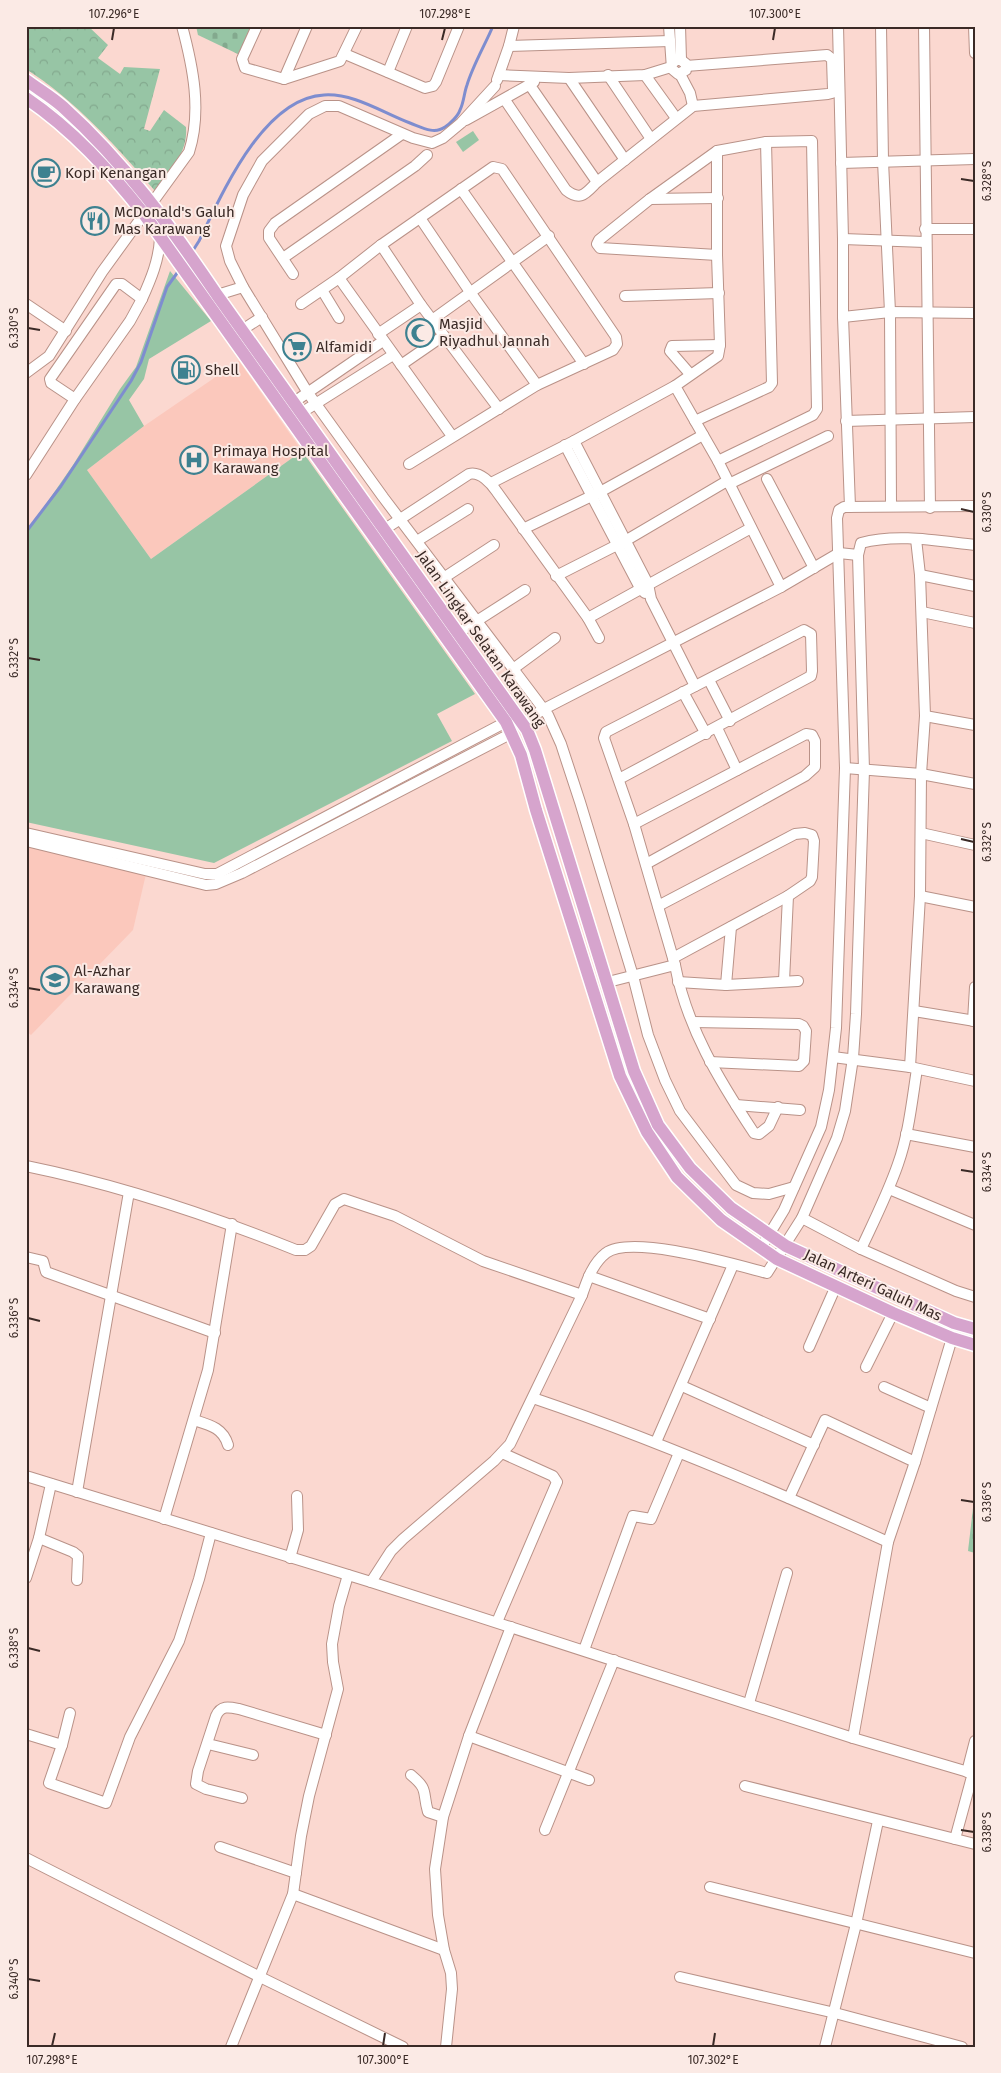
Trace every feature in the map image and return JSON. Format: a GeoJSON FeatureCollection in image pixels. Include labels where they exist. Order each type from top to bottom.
{"type":"FeatureCollection","features":[{"type":"Feature","properties":{"kind":"main road","name":"Jalan Lingkar Selatan Karawang"},"geometry":{"type":"LineString","coordinates":[[26,80],[61,106],[90,132],[122,166],[179,238],[198,279],[509,728],[521,755],[536,810],[620,1076],[647,1132],[677,1177],[721,1220],[761,1248]]}},
{"type":"Feature","properties":{"kind":"main road","name":"Jalan Lingkar Selatan Karawang"},"geometry":{"type":"LineString","coordinates":[[26,98],[52,115],[97,158],[144,214],[172,254],[217,295],[527,730],[608,982],[634,1071],[658,1125],[690,1168],[731,1208],[786,1246],[954,1323],[975,1329]]}},
{"type":"Feature","properties":{"kind":"main road"},"geometry":{"type":"LineString","coordinates":[[576,933],[591,929]]}},
{"type":"Feature","properties":{"kind":"main road","name":"Jalan Arteri Galuh Mas"},"geometry":{"type":"LineString","coordinates":[[761,1248],[777,1259],[893,1313],[952,1338],[975,1345]]}},
{"type":"Feature","properties":{"kind":"street"},"geometry":{"type":"LineString","coordinates":[[26,374],[49,356],[102,272],[189,152],[194,136],[196,112],[194,80],[182,26]]}},
{"type":"Feature","properties":{"kind":"street"},"geometry":{"type":"LineString","coordinates":[[257,26],[242,60],[242,65],[245,68],[284,79],[336,64],[345,54],[356,26]]}},
{"type":"Feature","properties":{"kind":"street"},"geometry":{"type":"LineString","coordinates":[[284,79],[307,26]]}},
{"type":"Feature","properties":{"kind":"street"},"geometry":{"type":"LineString","coordinates":[[388,72],[407,26]]}},
{"type":"Feature","properties":{"kind":"street"},"geometry":{"type":"LineString","coordinates":[[345,54],[425,88],[433,86],[459,26]]}},
{"type":"Feature","properties":{"kind":"street"},"geometry":{"type":"LineString","coordinates":[[514,26],[495,86],[461,123],[444,138],[432,143],[402,134],[338,106],[325,106],[309,114],[262,161],[243,195],[226,246],[230,261],[243,287],[308,393],[400,520],[544,709],[564,753],[633,976],[648,1035],[665,1080],[680,1111],[736,1185],[754,1193],[769,1194],[794,1187]]}},
{"type":"Feature","properties":{"kind":"street"},"geometry":{"type":"LineString","coordinates":[[669,26],[670,41],[678,66],[688,87],[693,106]]}},
{"type":"Feature","properties":{"kind":"street"},"geometry":{"type":"LineString","coordinates":[[678,66],[680,26]]}},
{"type":"Feature","properties":{"kind":"street"},"geometry":{"type":"LineString","coordinates":[[838,26],[843,317],[850,507]]}},
{"type":"Feature","properties":{"kind":"street"},"geometry":{"type":"LineString","coordinates":[[881,26],[883,161],[890,312],[891,506]]}},
{"type":"Feature","properties":{"kind":"street"},"geometry":{"type":"LineString","coordinates":[[924,26],[927,160],[925,242],[928,312],[930,508]]}},
{"type":"Feature","properties":{"kind":"street"},"geometry":{"type":"LineString","coordinates":[[974,26],[975,53]]}},
{"type":"Feature","properties":{"kind":"street"},"geometry":{"type":"LineString","coordinates":[[509,46],[670,41]]}},
{"type":"Feature","properties":{"kind":"street"},"geometry":{"type":"LineString","coordinates":[[495,86],[501,101],[566,190],[573,196],[579,197],[693,106],[832,93],[833,90],[832,60],[827,55],[678,66],[645,75],[569,78],[499,75]]}},
{"type":"Feature","properties":{"kind":"street"},"geometry":{"type":"LineString","coordinates":[[608,75],[651,139]]}},
{"type":"Feature","properties":{"kind":"street"},"geometry":{"type":"LineString","coordinates":[[645,75],[676,118]]}},
{"type":"Feature","properties":{"kind":"street"},"geometry":{"type":"LineString","coordinates":[[461,123],[546,76]]}},
{"type":"Feature","properties":{"kind":"street"},"geometry":{"type":"LineString","coordinates":[[569,78],[625,160]]}},
{"type":"Feature","properties":{"kind":"street"},"geometry":{"type":"LineString","coordinates":[[529,84],[597,182]]}},
{"type":"Feature","properties":{"kind":"street"},"geometry":{"type":"LineString","coordinates":[[293,274],[269,238],[269,231],[275,223],[402,134]]}},
{"type":"Feature","properties":{"kind":"street"},"geometry":{"type":"LineString","coordinates":[[717,255],[600,248],[597,244],[599,240],[650,199],[717,151],[766,142],[812,141],[818,403],[813,415],[718,461]]}},
{"type":"Feature","properties":{"kind":"street"},"geometry":{"type":"LineString","coordinates":[[695,421],[769,387],[772,383],[766,142]]}},
{"type":"Feature","properties":{"kind":"street"},"geometry":{"type":"LineString","coordinates":[[491,483],[675,386],[718,356],[720,346],[717,255],[717,151]]}},
{"type":"Feature","properties":{"kind":"street"},"geometry":{"type":"LineString","coordinates":[[283,258],[415,166],[427,155]]}},
{"type":"Feature","properties":{"kind":"street"},"geometry":{"type":"LineString","coordinates":[[841,163],[975,160]]}},
{"type":"Feature","properties":{"kind":"street"},"geometry":{"type":"LineString","coordinates":[[301,304],[339,278],[381,245],[493,167],[502,169],[549,236],[616,337],[617,344],[614,350],[537,385],[409,464]]}},
{"type":"Feature","properties":{"kind":"street"},"geometry":{"type":"LineString","coordinates":[[461,189],[584,364]]}},
{"type":"Feature","properties":{"kind":"street"},"geometry":{"type":"LineString","coordinates":[[650,199],[718,198]]}},
{"type":"Feature","properties":{"kind":"street"},"geometry":{"type":"LineString","coordinates":[[420,218],[470,292],[537,385]]}},
{"type":"Feature","properties":{"kind":"street"},"geometry":{"type":"LineString","coordinates":[[925,229],[975,229]]}},
{"type":"Feature","properties":{"kind":"street"},"geometry":{"type":"LineString","coordinates":[[432,320],[549,236]]}},
{"type":"Feature","properties":{"kind":"street"},"geometry":{"type":"LineString","coordinates":[[26,475],[75,399],[130,322],[154,272],[160,238]]}},
{"type":"Feature","properties":{"kind":"street"},"geometry":{"type":"LineString","coordinates":[[843,239],[925,242]]}},
{"type":"Feature","properties":{"kind":"street"},"geometry":{"type":"LineString","coordinates":[[381,245],[443,336],[499,409]]}},
{"type":"Feature","properties":{"kind":"street"},"geometry":{"type":"LineString","coordinates":[[339,278],[452,436]]}},
{"type":"Feature","properties":{"kind":"street"},"geometry":{"type":"LineString","coordinates":[[75,399],[51,383],[50,380],[116,284],[122,284],[142,299]]}},
{"type":"Feature","properties":{"kind":"street"},"geometry":{"type":"LineString","coordinates":[[217,295],[243,287]]}},
{"type":"Feature","properties":{"kind":"street"},"geometry":{"type":"LineString","coordinates":[[322,290],[339,318]]}},
{"type":"Feature","properties":{"kind":"street"},"geometry":{"type":"LineString","coordinates":[[625,296],[719,293]]}},
{"type":"Feature","properties":{"kind":"street"},"geometry":{"type":"LineString","coordinates":[[26,304],[66,330]]}},
{"type":"Feature","properties":{"kind":"street"},"geometry":{"type":"LineString","coordinates":[[294,402],[356,361],[421,305]]}},
{"type":"Feature","properties":{"kind":"street"},"geometry":{"type":"LineString","coordinates":[[843,317],[890,312],[975,313]]}},
{"type":"Feature","properties":{"kind":"street"},"geometry":{"type":"LineString","coordinates":[[242,330],[262,317]]}},
{"type":"Feature","properties":{"kind":"street"},"geometry":{"type":"LineString","coordinates":[[401,365],[443,336]]}},
{"type":"Feature","properties":{"kind":"street"},"geometry":{"type":"LineString","coordinates":[[690,374],[670,351],[672,346],[720,346]]}},
{"type":"Feature","properties":{"kind":"street"},"geometry":{"type":"LineString","coordinates":[[301,413],[393,355]]}},
{"type":"Feature","properties":{"kind":"street"},"geometry":{"type":"LineString","coordinates":[[356,361],[365,373]]}},
{"type":"Feature","properties":{"kind":"street"},"geometry":{"type":"LineString","coordinates":[[675,386],[718,461],[781,587]]}},
{"type":"Feature","properties":{"kind":"street"},"geometry":{"type":"LineString","coordinates":[[846,421],[975,417]]}},
{"type":"Feature","properties":{"kind":"street"},"geometry":{"type":"LineString","coordinates":[[523,529],[596,494],[702,435]]}},
{"type":"Feature","properties":{"kind":"street"},"geometry":{"type":"LineString","coordinates":[[556,576],[621,543],[728,483],[828,436]]}},
{"type":"Feature","properties":{"kind":"street"},"geometry":{"type":"LineString","coordinates":[[570,443],[695,686]]}},
{"type":"Feature","properties":{"kind":"street"},"geometry":{"type":"LineString","coordinates":[[385,529],[469,474],[477,474],[491,483],[588,618],[600,638]]}},
{"type":"Feature","properties":{"kind":"street"},"geometry":{"type":"LineString","coordinates":[[767,478],[814,568]]}},
{"type":"Feature","properties":{"kind":"street"},"geometry":{"type":"LineString","coordinates":[[761,1248],[784,1210],[821,1127],[829,1090],[833,1057],[836,1028],[845,768],[837,518],[839,510],[844,506],[930,508],[975,506]]}},
{"type":"Feature","properties":{"kind":"street"},"geometry":{"type":"LineString","coordinates":[[417,541],[468,509]]}},
{"type":"Feature","properties":{"kind":"street"},"geometry":{"type":"LineString","coordinates":[[588,618],[751,528]]}},
{"type":"Feature","properties":{"kind":"street"},"geometry":{"type":"LineString","coordinates":[[371,1582],[391,1551],[403,1539],[510,1444],[582,1295],[589,1276],[599,1259],[608,1252],[618,1248],[669,1250],[767,1273],[786,1246],[802,1218],[833,1147],[842,1120],[853,1058],[864,770],[858,555],[861,544],[875,539],[916,539],[975,545]]}},
{"type":"Feature","properties":{"kind":"street"},"geometry":{"type":"LineString","coordinates":[[861,1248],[899,1163],[906,1134],[914,1068],[914,1011],[920,896],[921,774],[925,716],[922,612],[916,539]]}},
{"type":"Feature","properties":{"kind":"street"},"geometry":{"type":"LineString","coordinates":[[444,577],[494,545]]}},
{"type":"Feature","properties":{"kind":"street"},"geometry":{"type":"LineString","coordinates":[[522,723],[544,709],[781,587],[839,553],[858,555]]}},
{"type":"Feature","properties":{"kind":"street"},"geometry":{"type":"LineString","coordinates":[[920,575],[975,586]]}},
{"type":"Feature","properties":{"kind":"street"},"geometry":{"type":"LineString","coordinates":[[458,633],[525,590]]}},
{"type":"Feature","properties":{"kind":"street"},"geometry":{"type":"LineString","coordinates":[[922,612],[975,623]]}},
{"type":"Feature","properties":{"kind":"street"},"geometry":{"type":"LineString","coordinates":[[619,780],[811,676],[810,634],[804,630],[606,732],[604,738],[634,824],[674,961],[678,982],[700,1044],[736,1105],[757,1134],[766,1130],[778,1108]]}},
{"type":"Feature","properties":{"kind":"street"},"geometry":{"type":"LineString","coordinates":[[512,669],[555,638]]}},
{"type":"Feature","properties":{"kind":"street"},"geometry":{"type":"LineString","coordinates":[[709,680],[730,720]]}},
{"type":"Feature","properties":{"kind":"street"},"geometry":{"type":"LineString","coordinates":[[683,692],[706,734]]}},
{"type":"Feature","properties":{"kind":"street"},"geometry":{"type":"LineString","coordinates":[[925,716],[975,725]]}},
{"type":"Feature","properties":{"kind":"street"},"geometry":{"type":"LineString","coordinates":[[26,832],[52,842],[205,874],[217,874],[509,728]]}},
{"type":"Feature","properties":{"kind":"street"},"geometry":{"type":"LineString","coordinates":[[717,728],[737,770]]}},
{"type":"Feature","properties":{"kind":"street"},"geometry":{"type":"LineString","coordinates":[[634,824],[806,734],[812,735],[815,741],[815,767],[805,776],[646,864]]}},
{"type":"Feature","properties":{"kind":"street"},"geometry":{"type":"LineString","coordinates":[[845,768],[921,774],[975,784]]}},
{"type":"Feature","properties":{"kind":"street"},"geometry":{"type":"LineString","coordinates":[[608,982],[633,976],[674,961],[788,896],[810,881],[812,877],[814,840],[812,835],[805,832],[795,834],[658,906]]}},
{"type":"Feature","properties":{"kind":"street"},"geometry":{"type":"LineString","coordinates":[[921,833],[975,845]]}},
{"type":"Feature","properties":{"kind":"street"},"geometry":{"type":"LineString","coordinates":[[26,841],[52,842]]}},
{"type":"Feature","properties":{"kind":"street"},"geometry":{"type":"LineString","coordinates":[[784,981],[788,896]]}},
{"type":"Feature","properties":{"kind":"street"},"geometry":{"type":"LineString","coordinates":[[920,896],[975,907]]}},
{"type":"Feature","properties":{"kind":"street"},"geometry":{"type":"LineString","coordinates":[[726,985],[731,927]]}},
{"type":"Feature","properties":{"kind":"street"},"geometry":{"type":"LineString","coordinates":[[678,982],[726,985],[798,981]]}},
{"type":"Feature","properties":{"kind":"street"},"geometry":{"type":"LineString","coordinates":[[914,1011],[974,1021],[975,986]]}},
{"type":"Feature","properties":{"kind":"street"},"geometry":{"type":"LineString","coordinates":[[692,1022],[798,1024],[803,1026],[806,1031],[804,1061],[799,1066],[710,1062]]}},
{"type":"Feature","properties":{"kind":"street"},"geometry":{"type":"LineString","coordinates":[[833,1057],[853,1058],[914,1068],[975,1081]]}},
{"type":"Feature","properties":{"kind":"street"},"geometry":{"type":"LineString","coordinates":[[736,1105],[800,1110]]}},
{"type":"Feature","properties":{"kind":"street"},"geometry":{"type":"LineString","coordinates":[[906,1134],[973,1147]]}},
{"type":"Feature","properties":{"kind":"street"},"geometry":{"type":"LineString","coordinates":[[26,1166],[66,1174],[232,1224],[296,1250],[305,1250],[311,1246],[335,1204],[344,1199],[395,1216],[483,1260],[582,1295]]}},
{"type":"Feature","properties":{"kind":"street"},"geometry":{"type":"LineString","coordinates":[[889,1189],[975,1225]]}},
{"type":"Feature","properties":{"kind":"street"},"geometry":{"type":"LineString","coordinates":[[77,1492],[129,1192]]}},
{"type":"Feature","properties":{"kind":"street"},"geometry":{"type":"LineString","coordinates":[[802,1218],[861,1248],[956,1291],[975,1297]]}},
{"type":"Feature","properties":{"kind":"street"},"geometry":{"type":"LineString","coordinates":[[164,1519],[204,1386],[215,1333],[232,1224]]}},
{"type":"Feature","properties":{"kind":"street"},"geometry":{"type":"LineString","coordinates":[[26,1257],[43,1261],[46,1272],[215,1333]]}},
{"type":"Feature","properties":{"kind":"street"},"geometry":{"type":"LineString","coordinates":[[656,1442],[682,1386],[733,1265]]}},
{"type":"Feature","properties":{"kind":"street"},"geometry":{"type":"LineString","coordinates":[[589,1276],[710,1319]]}},
{"type":"Feature","properties":{"kind":"street"},"geometry":{"type":"LineString","coordinates":[[809,1347],[836,1286]]}},
{"type":"Feature","properties":{"kind":"street"},"geometry":{"type":"LineString","coordinates":[[866,1367],[893,1313]]}},
{"type":"Feature","properties":{"kind":"street"},"geometry":{"type":"LineString","coordinates":[[853,1738],[888,1542],[915,1462],[952,1338]]}},
{"type":"Feature","properties":{"kind":"street"},"geometry":{"type":"LineString","coordinates":[[682,1386],[814,1445]]}},
{"type":"Feature","properties":{"kind":"street"},"geometry":{"type":"LineString","coordinates":[[884,1387],[931,1408]]}},
{"type":"Feature","properties":{"kind":"street"},"geometry":{"type":"LineString","coordinates":[[533,1398],[656,1442],[790,1498],[888,1542]]}},
{"type":"Feature","properties":{"kind":"street"},"geometry":{"type":"LineString","coordinates":[[194,1420],[219,1430],[225,1436],[228,1445]]}},
{"type":"Feature","properties":{"kind":"street"},"geometry":{"type":"LineString","coordinates":[[790,1498],[824,1422],[828,1421],[915,1462]]}},
{"type":"Feature","properties":{"kind":"street"},"geometry":{"type":"LineString","coordinates":[[497,1622],[557,1482],[553,1476],[502,1453]]}},
{"type":"Feature","properties":{"kind":"street"},"geometry":{"type":"LineString","coordinates":[[584,1650],[634,1516],[651,1519],[679,1453]]}},
{"type":"Feature","properties":{"kind":"street"},"geometry":{"type":"LineString","coordinates":[[26,1476],[371,1582],[750,1703],[853,1738],[971,1773]]}},
{"type":"Feature","properties":{"kind":"street"},"geometry":{"type":"LineString","coordinates":[[26,1578],[39,1538],[51,1484]]}},
{"type":"Feature","properties":{"kind":"street"},"geometry":{"type":"LineString","coordinates":[[290,1558],[298,1530],[297,1496]]}},
{"type":"Feature","properties":{"kind":"street"},"geometry":{"type":"LineString","coordinates":[[70,1713],[62,1745],[49,1783],[106,1803],[130,1737],[179,1641],[211,1533]]}},
{"type":"Feature","properties":{"kind":"street"},"geometry":{"type":"LineString","coordinates":[[39,1538],[73,1552],[78,1556],[77,1580]]}},
{"type":"Feature","properties":{"kind":"street"},"geometry":{"type":"LineString","coordinates":[[750,1703],[787,1573]]}},
{"type":"Feature","properties":{"kind":"street"},"geometry":{"type":"LineString","coordinates":[[231,2047],[293,1894],[309,1796],[339,1684],[333,1662],[334,1628],[348,1575]]}},
{"type":"Feature","properties":{"kind":"street"},"geometry":{"type":"LineString","coordinates":[[446,2047],[452,1989],[451,1973],[444,1950],[434,1881],[443,1816],[469,1736],[511,1627]]}},
{"type":"Feature","properties":{"kind":"street"},"geometry":{"type":"LineString","coordinates":[[545,1830],[614,1660]]}},
{"type":"Feature","properties":{"kind":"street"},"geometry":{"type":"LineString","coordinates":[[242,1798],[206,1789],[196,1784],[198,1771],[218,1712],[225,1707],[239,1709],[326,1735]]}},
{"type":"Feature","properties":{"kind":"street"},"geometry":{"type":"LineString","coordinates":[[26,1734],[62,1745]]}},
{"type":"Feature","properties":{"kind":"street"},"geometry":{"type":"LineString","coordinates":[[469,1736],[589,1780]]}},
{"type":"Feature","properties":{"kind":"street"},"geometry":{"type":"LineString","coordinates":[[955,1839],[971,1773],[975,1741]]}},
{"type":"Feature","properties":{"kind":"street"},"geometry":{"type":"LineString","coordinates":[[208,1744],[253,1755]]}},
{"type":"Feature","properties":{"kind":"street"},"geometry":{"type":"LineString","coordinates":[[411,1775],[424,1788],[428,1812],[443,1816]]}},
{"type":"Feature","properties":{"kind":"street"},"geometry":{"type":"LineString","coordinates":[[745,1786],[975,1844]]}},
{"type":"Feature","properties":{"kind":"street"},"geometry":{"type":"LineString","coordinates":[[825,2047],[856,1924],[878,1820]]}},
{"type":"Feature","properties":{"kind":"street"},"geometry":{"type":"LineString","coordinates":[[220,1847],[296,1873]]}},
{"type":"Feature","properties":{"kind":"street"},"geometry":{"type":"LineString","coordinates":[[26,1858],[260,1977],[403,2047]]}},
{"type":"Feature","properties":{"kind":"street"},"geometry":{"type":"LineString","coordinates":[[710,1887],[975,1953]]}},
{"type":"Feature","properties":{"kind":"street"},"geometry":{"type":"LineString","coordinates":[[293,1894],[444,1950]]}},
{"type":"Feature","properties":{"kind":"street"},"geometry":{"type":"LineString","coordinates":[[680,1976],[834,2013],[962,2047]]}},
{"type":"Feature","properties":{"kind":"shaded area","name":"Primaya Hospital Karawang"},"geometry":{"type":"Polygon","coordinates":[[[239,361],[302,451],[151,559],[87,470],[144,426],[239,361]]]}},
{"type":"Feature","properties":{"kind":"shaded area","name":"Al-Azhar Karawang"},"geometry":{"type":"Polygon","coordinates":[[[26,845],[146,874],[133,930],[31,1035],[26,1031],[26,845]]]}},
{"type":"Feature","properties":{"kind":"green space"},"geometry":{"type":"Polygon","coordinates":[[[26,26],[88,26],[108,45],[98,58],[120,74],[124,67],[160,69],[144,129],[150,131],[164,110],[186,127],[186,137],[177,161],[155,191],[95,125],[62,95],[26,69],[26,26]]]}},
{"type":"Feature","properties":{"kind":"green space"},"geometry":{"type":"Polygon","coordinates":[[[196,26],[255,26],[242,56],[198,35],[196,26]]]}},
{"type":"Feature","properties":{"kind":"green space"},"geometry":{"type":"Polygon","coordinates":[[[473,131],[479,140],[463,152],[456,142],[473,131]]]}},
{"type":"Feature","properties":{"kind":"green space"},"geometry":{"type":"Polygon","coordinates":[[[170,271],[211,321],[149,359],[144,379],[129,400],[144,426],[87,470],[151,559],[302,451],[475,694],[437,714],[452,741],[214,863],[26,822],[26,533],[73,465],[120,389],[136,367],[170,271]]]}},
{"type":"Feature","properties":{"kind":"green space"},"geometry":{"type":"Polygon","coordinates":[[[975,1491],[975,1553],[968,1551],[975,1491]]]}},
{"type":"Feature","properties":{"kind":"waterway"},"geometry":{"type":"LineString","coordinates":[[192,252],[247,152],[264,130],[282,112],[302,100],[324,95],[335,95],[357,100],[423,128],[441,129],[447,126],[459,112],[466,88],[493,26]]}},
{"type":"Feature","properties":{"kind":"waterway"},"geometry":{"type":"LineString","coordinates":[[26,532],[61,486],[131,381],[141,362],[167,287],[180,269]]}},
{"type":"Feature","properties":{"kind":"place","name":"Kopi Kenangan"},"geometry":{"type":"Point","coordinates":[46,173]}},
{"type":"Feature","properties":{"kind":"place","name":"McDonald's Galuh Mas Karawang"},"geometry":{"type":"Point","coordinates":[95,221]}},
{"type":"Feature","properties":{"kind":"place","name":"Masjid Riyadhul Jannah"},"geometry":{"type":"Point","coordinates":[420,333]}},
{"type":"Feature","properties":{"kind":"place","name":"Alfamidi"},"geometry":{"type":"Point","coordinates":[297,347]}},
{"type":"Feature","properties":{"kind":"place","name":"Shell"},"geometry":{"type":"Point","coordinates":[186,370]}},
{"type":"Feature","properties":{"kind":"place","name":"Primaya Hospital Karawang"},"geometry":{"type":"Point","coordinates":[194,460]}},
{"type":"Feature","properties":{"kind":"place","name":"Al-Azhar Karawang"},"geometry":{"type":"Point","coordinates":[55,980]}}]}
